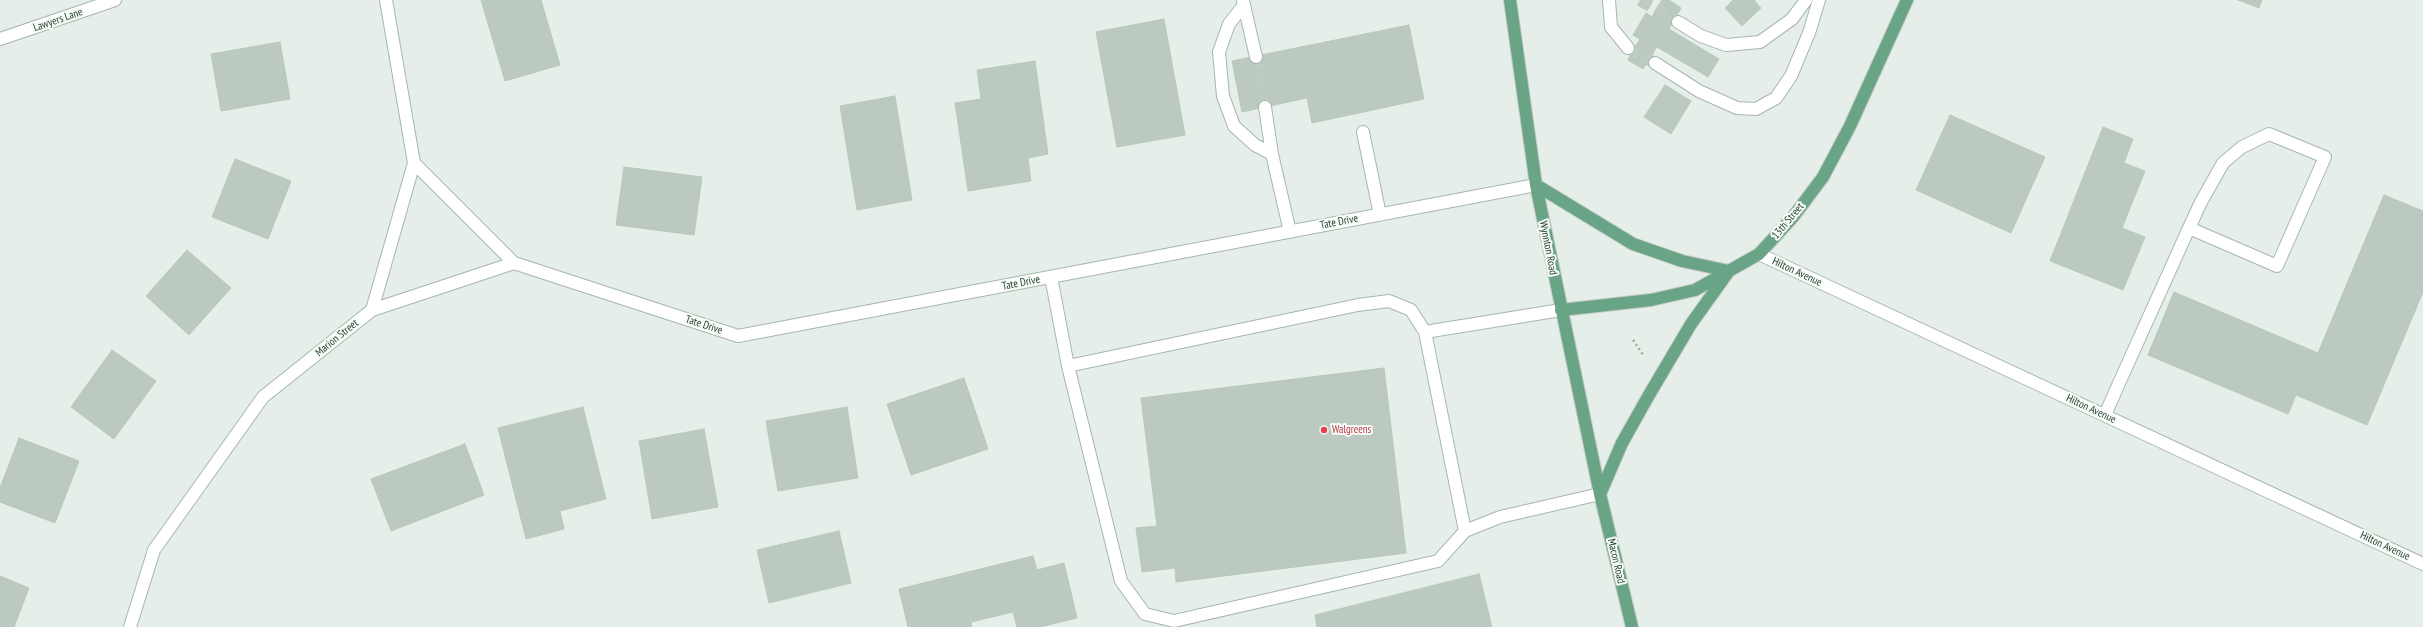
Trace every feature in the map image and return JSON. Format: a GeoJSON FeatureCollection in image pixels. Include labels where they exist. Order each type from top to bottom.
{"type":"FeatureCollection","features":[{"type":"Feature","properties":{"kind":"main road","name":"Wynnton Road"},"geometry":{"type":"LineString","coordinates":[[1510,0],[1536,185],[1600,494]]}},
{"type":"Feature","properties":{"kind":"main road","name":"13th Street"},"geometry":{"type":"LineString","coordinates":[[1561,310],[1651,300],[1695,290],[1759,254],[1793,217],[1823,177],[1850,126],[1907,0]]}},
{"type":"Feature","properties":{"kind":"main road"},"geometry":{"type":"LineString","coordinates":[[1536,185],[1633,244],[1682,261],[1729,271],[1691,324],[1649,395],[1622,443],[1600,494]]}},
{"type":"Feature","properties":{"kind":"main road","name":"Macon Road"},"geometry":{"type":"LineString","coordinates":[[1600,494],[1632,627]]}},
{"type":"Feature","properties":{"kind":"street","name":"Lawyers Lane"},"geometry":{"type":"LineString","coordinates":[[0,39],[116,0]]}},
{"type":"Feature","properties":{"kind":"street"},"geometry":{"type":"LineString","coordinates":[[372,310],[414,163],[386,0]]}},
{"type":"Feature","properties":{"kind":"street"},"geometry":{"type":"LineString","coordinates":[[1609,0],[1611,27],[1628,48]]}},
{"type":"Feature","properties":{"kind":"street"},"geometry":{"type":"LineString","coordinates":[[1678,22],[1701,36],[1726,45],[1760,42],[1792,19],[1806,0]]}},
{"type":"Feature","properties":{"kind":"street"},"geometry":{"type":"LineString","coordinates":[[1655,64],[1699,91],[1737,108],[1756,109],[1776,98],[1791,76],[1809,33],[1819,0]]}},
{"type":"Feature","properties":{"kind":"street"},"geometry":{"type":"LineString","coordinates":[[1243,2],[1256,57]]}},
{"type":"Feature","properties":{"kind":"street"},"geometry":{"type":"LineString","coordinates":[[1243,2],[1229,24],[1219,52],[1224,96],[1234,126],[1255,145],[1272,154]]}},
{"type":"Feature","properties":{"kind":"street"},"geometry":{"type":"LineString","coordinates":[[1265,107],[1272,154],[1290,232]]}},
{"type":"Feature","properties":{"kind":"street"},"geometry":{"type":"LineString","coordinates":[[1363,132],[1380,215]]}},
{"type":"Feature","properties":{"kind":"street"},"geometry":{"type":"LineString","coordinates":[[2105,415],[2189,228],[2223,163],[2242,147],[2269,134],[2325,157],[2277,266],[2189,228]]}},
{"type":"Feature","properties":{"kind":"street","name":"Tate Drive"},"geometry":{"type":"LineString","coordinates":[[414,163],[514,263],[738,336],[1536,185]]}},
{"type":"Feature","properties":{"kind":"street","name":"Hilton Avenue"},"geometry":{"type":"LineString","coordinates":[[1759,254],[2423,564]]}},
{"type":"Feature","properties":{"kind":"street"},"geometry":{"type":"LineString","coordinates":[[372,310],[514,263]]}},
{"type":"Feature","properties":{"kind":"street"},"geometry":{"type":"LineString","coordinates":[[1051,277],[1068,366],[1121,581],[1145,614],[1174,621],[1438,561],[1465,531],[1500,517],[1600,494]]}},
{"type":"Feature","properties":{"kind":"street"},"geometry":{"type":"LineString","coordinates":[[1068,366],[1358,305],[1389,301],[1411,310],[1425,332],[1465,531]]}},
{"type":"Feature","properties":{"kind":"street","name":"Marion Street"},"geometry":{"type":"LineString","coordinates":[[130,627],[154,550],[263,397],[372,310]]}},
{"type":"Feature","properties":{"kind":"street"},"geometry":{"type":"LineString","coordinates":[[1425,332],[1561,310]]}},
{"type":"Feature","properties":{"kind":"path"},"geometry":{"type":"LineString","coordinates":[[1633,340],[1645,359]]}},
{"type":"Feature","properties":{"kind":"building"},"geometry":{"type":"Polygon","coordinates":[[[481,0],[541,0],[560,65],[505,81],[481,0]]]}},
{"type":"Feature","properties":{"kind":"building"},"geometry":{"type":"Polygon","coordinates":[[[1662,0],[1669,0],[1681,8],[1669,29],[1719,59],[1708,77],[1657,47],[1643,69],[1628,60],[1640,39],[1633,35],[1646,13],[1652,17],[1662,0]]]}},
{"type":"Feature","properties":{"kind":"building"},"geometry":{"type":"Polygon","coordinates":[[[1733,0],[1754,0],[1761,8],[1742,26],[1725,8],[1733,0]]]}},
{"type":"Feature","properties":{"kind":"building"},"geometry":{"type":"Polygon","coordinates":[[[2238,0],[2262,0],[2259,8],[2238,0]]]}},
{"type":"Feature","properties":{"kind":"building"},"geometry":{"type":"Polygon","coordinates":[[[1164,19],[1185,135],[1117,147],[1096,32],[1164,19]]]}},
{"type":"Feature","properties":{"kind":"building"},"geometry":{"type":"Polygon","coordinates":[[[1409,25],[1424,99],[1312,123],[1307,98],[1242,112],[1232,61],[1409,25]]]}},
{"type":"Feature","properties":{"kind":"building"},"geometry":{"type":"Polygon","coordinates":[[[280,42],[290,99],[221,111],[211,54],[280,42]]]}},
{"type":"Feature","properties":{"kind":"building"},"geometry":{"type":"Polygon","coordinates":[[[1035,61],[1048,154],[1028,158],[1031,181],[968,191],[955,103],[981,99],[977,70],[1035,61]]]}},
{"type":"Feature","properties":{"kind":"building"},"geometry":{"type":"Polygon","coordinates":[[[1665,85],[1691,101],[1671,134],[1644,117],[1665,85]]]}},
{"type":"Feature","properties":{"kind":"building"},"geometry":{"type":"Polygon","coordinates":[[[895,96],[912,200],[857,210],[840,106],[895,96]]]}},
{"type":"Feature","properties":{"kind":"building"},"geometry":{"type":"Polygon","coordinates":[[[1950,115],[2045,157],[2011,233],[1916,190],[1950,115]]]}},
{"type":"Feature","properties":{"kind":"building"},"geometry":{"type":"Polygon","coordinates":[[[2103,127],[2133,139],[2124,163],[2145,171],[2122,228],[2145,237],[2123,290],[2050,261],[2103,127]]]}},
{"type":"Feature","properties":{"kind":"building"},"geometry":{"type":"Polygon","coordinates":[[[235,159],[291,181],[268,239],[212,217],[235,159]]]}},
{"type":"Feature","properties":{"kind":"building"},"geometry":{"type":"Polygon","coordinates":[[[624,167],[702,177],[694,235],[616,225],[624,167]]]}},
{"type":"Feature","properties":{"kind":"building"},"geometry":{"type":"Polygon","coordinates":[[[2384,195],[2423,211],[2423,292],[2367,425],[2296,395],[2288,414],[2148,355],[2174,292],[2318,353],[2384,195]]]}},
{"type":"Feature","properties":{"kind":"building"},"geometry":{"type":"Polygon","coordinates":[[[187,250],[231,288],[189,335],[146,296],[187,250]]]}},
{"type":"Feature","properties":{"kind":"building"},"geometry":{"type":"Polygon","coordinates":[[[112,350],[156,381],[114,439],[71,407],[112,350]]]}},
{"type":"Feature","properties":{"kind":"building"},"geometry":{"type":"Polygon","coordinates":[[[1384,368],[1406,553],[1176,582],[1175,568],[1142,572],[1136,528],[1157,526],[1141,398],[1384,368]]]}},
{"type":"Feature","properties":{"kind":"building"},"geometry":{"type":"Polygon","coordinates":[[[964,378],[988,449],[911,475],[887,404],[964,378]]]}},
{"type":"Feature","properties":{"kind":"building"},"geometry":{"type":"Polygon","coordinates":[[[583,407],[606,499],[560,511],[564,529],[526,539],[498,428],[583,407]]]}},
{"type":"Feature","properties":{"kind":"building"},"geometry":{"type":"Polygon","coordinates":[[[847,407],[858,478],[778,491],[766,421],[847,407]]]}},
{"type":"Feature","properties":{"kind":"building"},"geometry":{"type":"Polygon","coordinates":[[[704,429],[718,507],[652,519],[639,441],[704,429]]]}},
{"type":"Feature","properties":{"kind":"building"},"geometry":{"type":"Polygon","coordinates":[[[19,438],[79,461],[55,523],[0,502],[0,488],[19,438]]]}},
{"type":"Feature","properties":{"kind":"building"},"geometry":{"type":"Polygon","coordinates":[[[465,444],[484,495],[391,531],[371,479],[465,444]]]}},
{"type":"Feature","properties":{"kind":"building"},"geometry":{"type":"Polygon","coordinates":[[[839,531],[851,583],[769,603],[757,550],[839,531]]]}},
{"type":"Feature","properties":{"kind":"building"},"geometry":{"type":"Polygon","coordinates":[[[1033,556],[1037,570],[1064,563],[1077,618],[1040,627],[1017,627],[1013,612],[971,622],[972,627],[908,627],[899,589],[1033,556]]]}},
{"type":"Feature","properties":{"kind":"building"},"geometry":{"type":"Polygon","coordinates":[[[1479,574],[1492,627],[1317,627],[1315,615],[1479,574]]]}},
{"type":"Feature","properties":{"kind":"building"},"geometry":{"type":"Polygon","coordinates":[[[0,576],[29,588],[14,627],[0,627],[0,576]]]}},
{"type":"Feature","properties":{"kind":"tunnel"},"geometry":{"type":"LineString","coordinates":[[1640,0],[1678,22]]}},
{"type":"Feature","properties":{"kind":"tunnel"},"geometry":{"type":"LineString","coordinates":[[1628,48],[1655,63]]}},
{"type":"Feature","properties":{"kind":"tunnel"},"geometry":{"type":"LineString","coordinates":[[1256,57],[1265,107]]}},
{"type":"Feature","properties":{"kind":"place","name":"Walgreens"},"geometry":{"type":"Point","coordinates":[1324,430]}}]}
